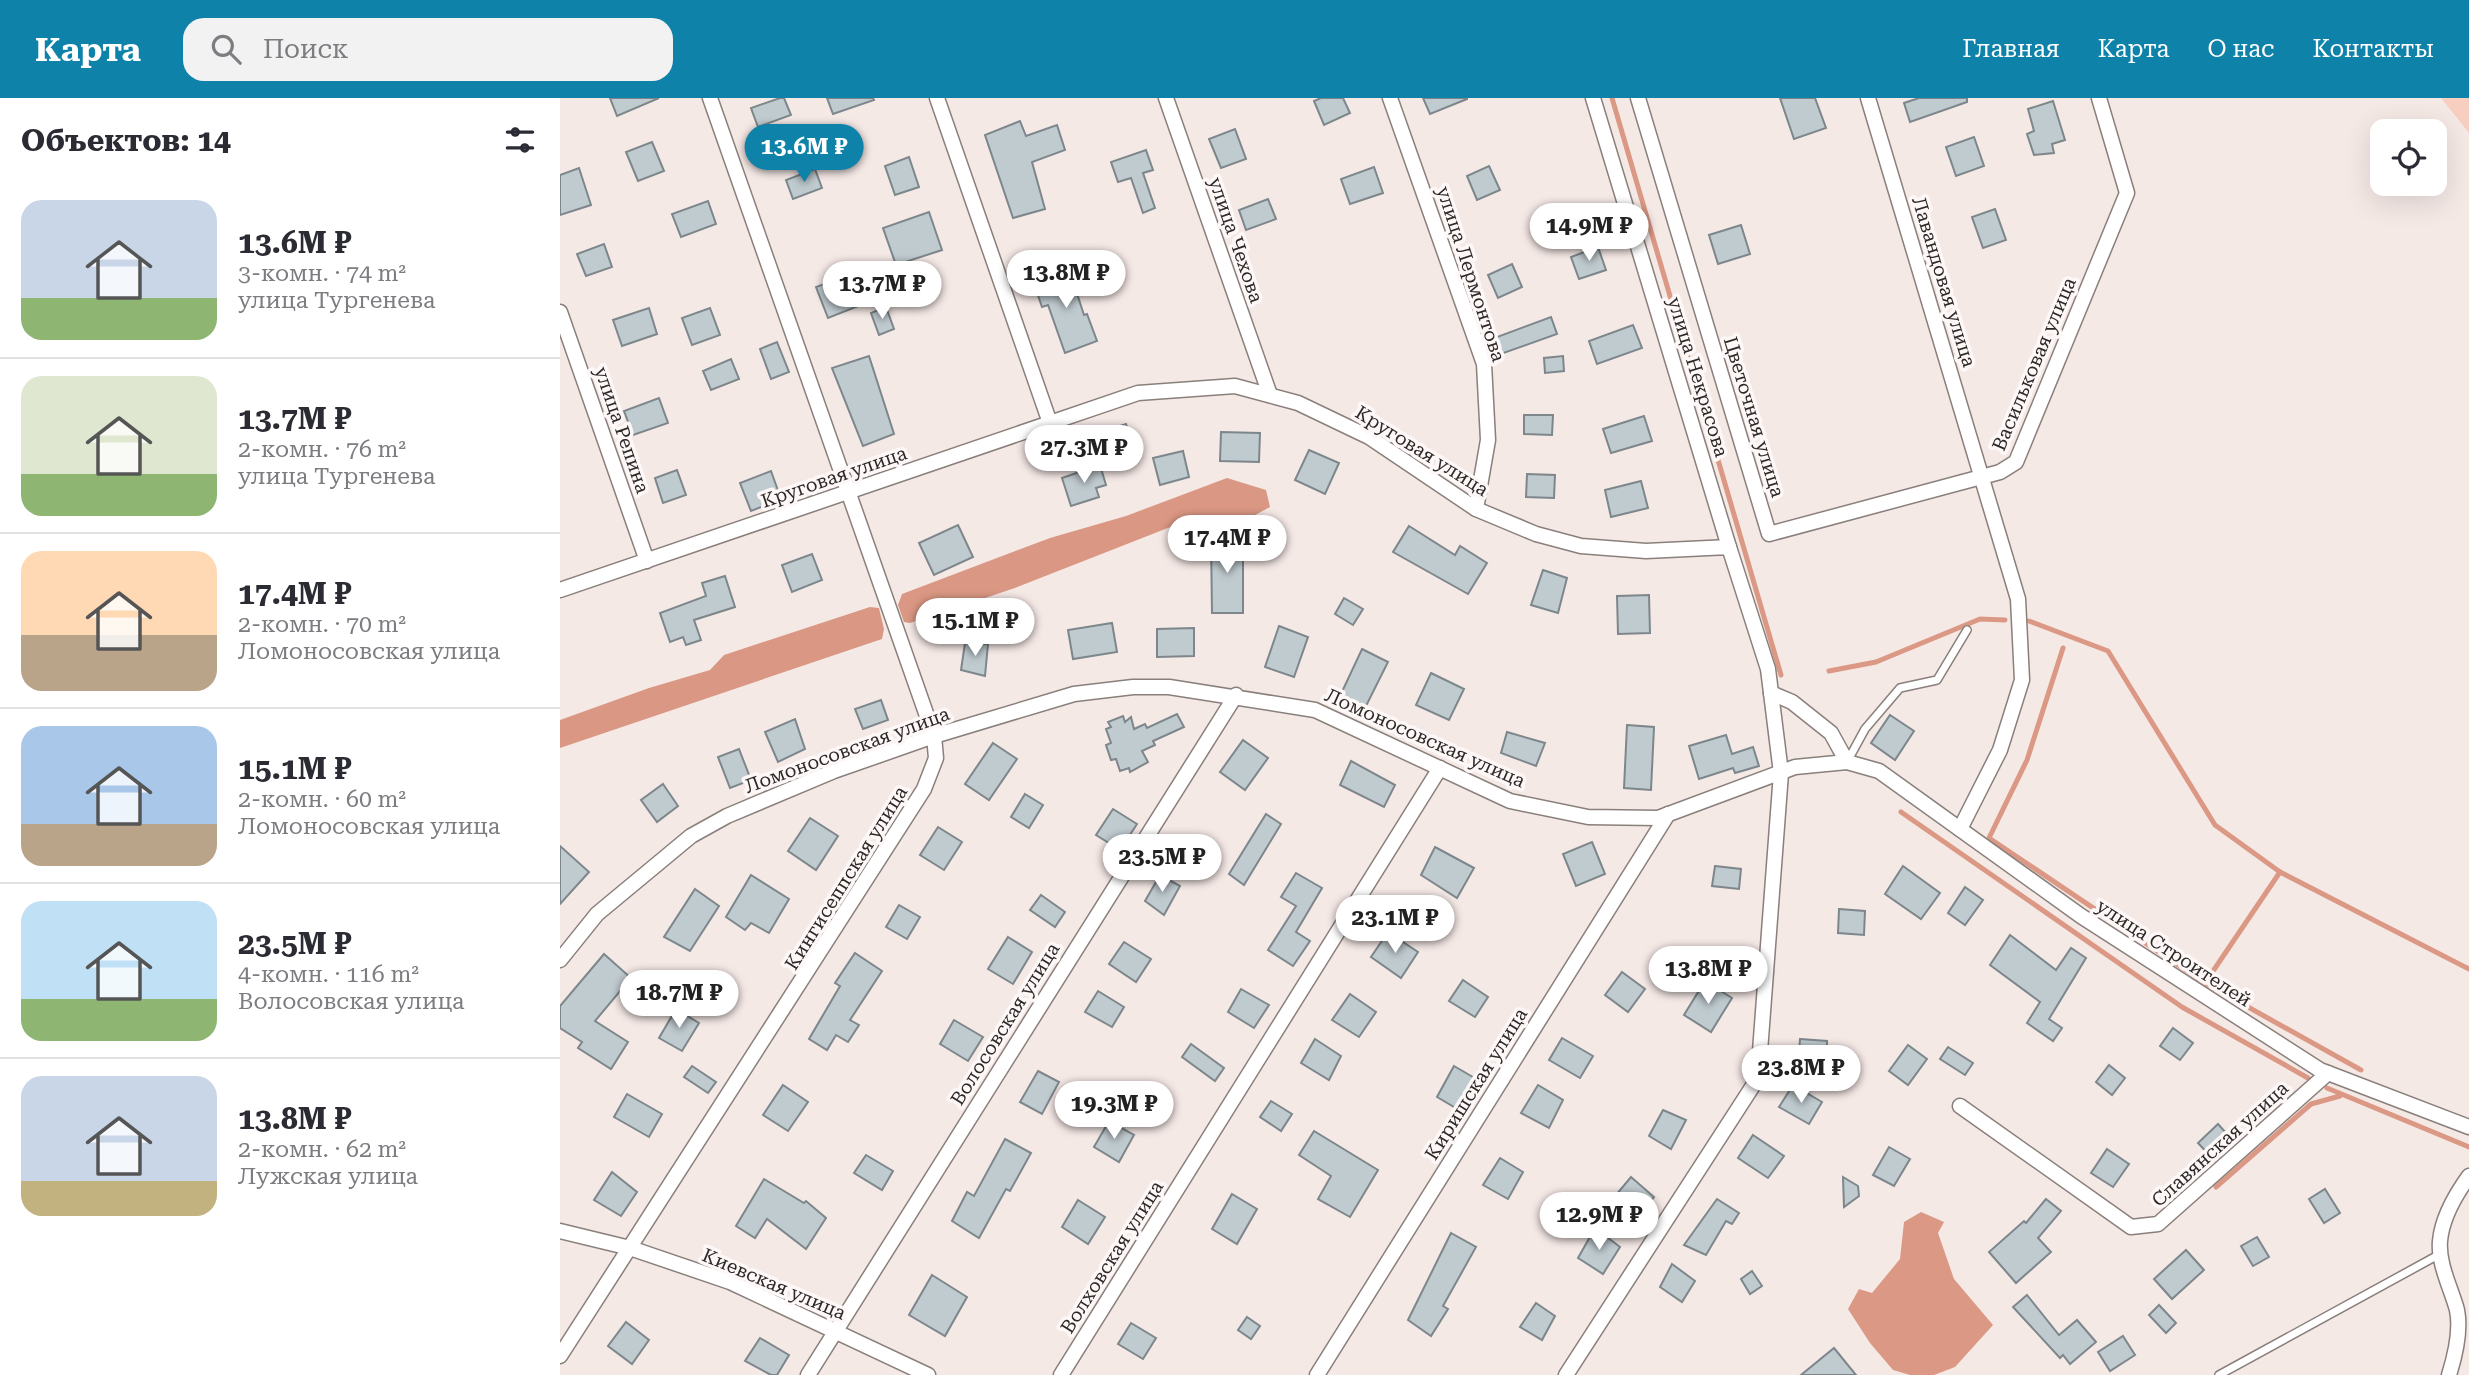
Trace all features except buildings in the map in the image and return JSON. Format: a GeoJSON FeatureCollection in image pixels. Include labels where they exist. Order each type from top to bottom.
{"type":"FeatureCollection","features":[{"type":"Feature","properties":{"kind":"street","name":"Кингисеппская улица"},"geometry":{"type":"LineString","coordinates":[[560,1356],[924,789],[936,758],[934,736],[710,98]]}},
{"type":"Feature","properties":{"kind":"street"},"geometry":{"type":"LineString","coordinates":[[937,98],[1050,423]]}},
{"type":"Feature","properties":{"kind":"street","name":"улица Чехова"},"geometry":{"type":"LineString","coordinates":[[1166,98],[1270,395]]}},
{"type":"Feature","properties":{"kind":"street","name":"улица Лермонтова"},"geometry":{"type":"LineString","coordinates":[[1390,98],[1484,364],[1488,440],[1476,509]]}},
{"type":"Feature","properties":{"kind":"street","name":"улица Некрасова"},"geometry":{"type":"LineString","coordinates":[[1593,98],[1729,547]]}},
{"type":"Feature","properties":{"kind":"street","name":"Цветочная улица"},"geometry":{"type":"LineString","coordinates":[[1638,98],[1769,534],[1983,477]]}},
{"type":"Feature","properties":{"kind":"street","name":"Лавандовая улица"},"geometry":{"type":"LineString","coordinates":[[1868,98],[1983,477]]}},
{"type":"Feature","properties":{"kind":"street","name":"Васильковая улица"},"geometry":{"type":"LineString","coordinates":[[1983,477],[2000,472],[2016,462],[2127,193],[2099,98]]}},
{"type":"Feature","properties":{"kind":"street","name":"улица Репина"},"geometry":{"type":"LineString","coordinates":[[560,312],[647,561]]}},
{"type":"Feature","properties":{"kind":"street","name":"Круговая улица"},"geometry":{"type":"LineString","coordinates":[[560,590],[1138,393],[1235,386],[1298,403],[1369,437],[1476,509],[1536,534],[1581,547],[1646,551],[1729,547]]}},
{"type":"Feature","properties":{"kind":"street"},"geometry":{"type":"LineString","coordinates":[[1960,829],[2000,750],[2022,680],[2018,599],[1983,477]]}},
{"type":"Feature","properties":{"kind":"street"},"geometry":{"type":"LineString","coordinates":[[1566,1375],[1758,1078],[1781,772],[1768,669],[1729,547]]}},
{"type":"Feature","properties":{"kind":"street","name":"Ломоносовская улица"},"geometry":{"type":"LineString","coordinates":[[560,959],[597,914],[691,836],[727,816],[804,783],[934,736],[1074,694],[1133,687],[1236,695],[1315,710],[1510,801],[1588,817],[1658,818],[1796,767],[1847,762],[1879,771]]}},
{"type":"Feature","properties":{"kind":"street"},"geometry":{"type":"LineString","coordinates":[[1771,693],[1792,702],[1831,733],[1847,762]]}},
{"type":"Feature","properties":{"kind":"street","name":"Волосовская улица"},"geometry":{"type":"LineString","coordinates":[[808,1375],[1236,695]]}},
{"type":"Feature","properties":{"kind":"street","name":"Волховская улица"},"geometry":{"type":"LineString","coordinates":[[1061,1375],[1440,768]]}},
{"type":"Feature","properties":{"kind":"street","name":"улица Строителей"},"geometry":{"type":"LineString","coordinates":[[1879,771],[2081,916],[2328,1073],[2469,1127]]}},
{"type":"Feature","properties":{"kind":"street","name":"Киришская улица"},"geometry":{"type":"LineString","coordinates":[[1317,1375],[1668,814]]}},
{"type":"Feature","properties":{"kind":"street","name":"Славянская улица"},"geometry":{"type":"LineString","coordinates":[[1960,1106],[2131,1227],[2158,1224],[2328,1073]]}},
{"type":"Feature","properties":{"kind":"street"},"geometry":{"type":"LineString","coordinates":[[2449,1375],[2455,1357],[2458,1314],[2440,1241],[2454,1196],[2469,1176]]}},
{"type":"Feature","properties":{"kind":"street","name":"Киевская улица"},"geometry":{"type":"LineString","coordinates":[[560,1231],[630,1248],[730,1282],[928,1375]]}},
{"type":"Feature","properties":{"kind":"lane"},"geometry":{"type":"LineString","coordinates":[[1847,762],[1865,729],[1900,688],[1937,680],[1967,630]]}},
{"type":"Feature","properties":{"kind":"lane"},"geometry":{"type":"LineString","coordinates":[[2219,1375],[2442,1253]]}},
{"type":"Feature","properties":{"kind":"shaded area"},"geometry":{"type":"Polygon","coordinates":[[[2441,98],[2469,98],[2469,133],[2441,98]]]}},
{"type":"Feature","properties":{"kind":"shaded area"},"geometry":{"type":"Polygon","coordinates":[[[1227,478],[1266,490],[1270,507],[1242,522],[1201,515],[1015,588],[910,623],[904,622],[898,605],[902,594],[1050,538],[1126,516],[1227,478]]]}},
{"type":"Feature","properties":{"kind":"shaded area"},"geometry":{"type":"Polygon","coordinates":[[[870,607],[879,608],[884,629],[882,639],[560,748],[560,720],[649,688],[710,670],[724,655],[870,607]]]}},
{"type":"Feature","properties":{"kind":"shaded area"},"geometry":{"type":"Polygon","coordinates":[[[1921,1212],[1944,1222],[1938,1233],[1954,1279],[1993,1325],[1955,1367],[1934,1375],[1910,1375],[1893,1370],[1870,1343],[1848,1309],[1859,1289],[1872,1293],[1900,1259],[1904,1222],[1921,1212]]]}},
{"type":"Feature","properties":{"kind":"waterway"},"geometry":{"type":"LineString","coordinates":[[1612,98],[1781,675]]}},
{"type":"Feature","properties":{"kind":"waterway"},"geometry":{"type":"LineString","coordinates":[[1829,671],[1876,662],[1980,619],[2005,620]]}},
{"type":"Feature","properties":{"kind":"waterway"},"geometry":{"type":"LineString","coordinates":[[2029,621],[2108,651],[2215,825],[2280,872],[2469,969]]}},
{"type":"Feature","properties":{"kind":"waterway"},"geometry":{"type":"LineString","coordinates":[[2063,648],[2027,760],[1989,838],[2205,983],[2361,1070]]}},
{"type":"Feature","properties":{"kind":"waterway"},"geometry":{"type":"LineString","coordinates":[[1901,812],[2182,1007],[2308,1078]]}},
{"type":"Feature","properties":{"kind":"waterway"},"geometry":{"type":"LineString","coordinates":[[2205,983],[2280,872]]}},
{"type":"Feature","properties":{"kind":"waterway"},"geometry":{"type":"LineString","coordinates":[[2327,1088],[2469,1147]]}},
{"type":"Feature","properties":{"kind":"waterway"},"geometry":{"type":"LineString","coordinates":[[2216,1187],[2311,1104],[2340,1096]]}}]}
